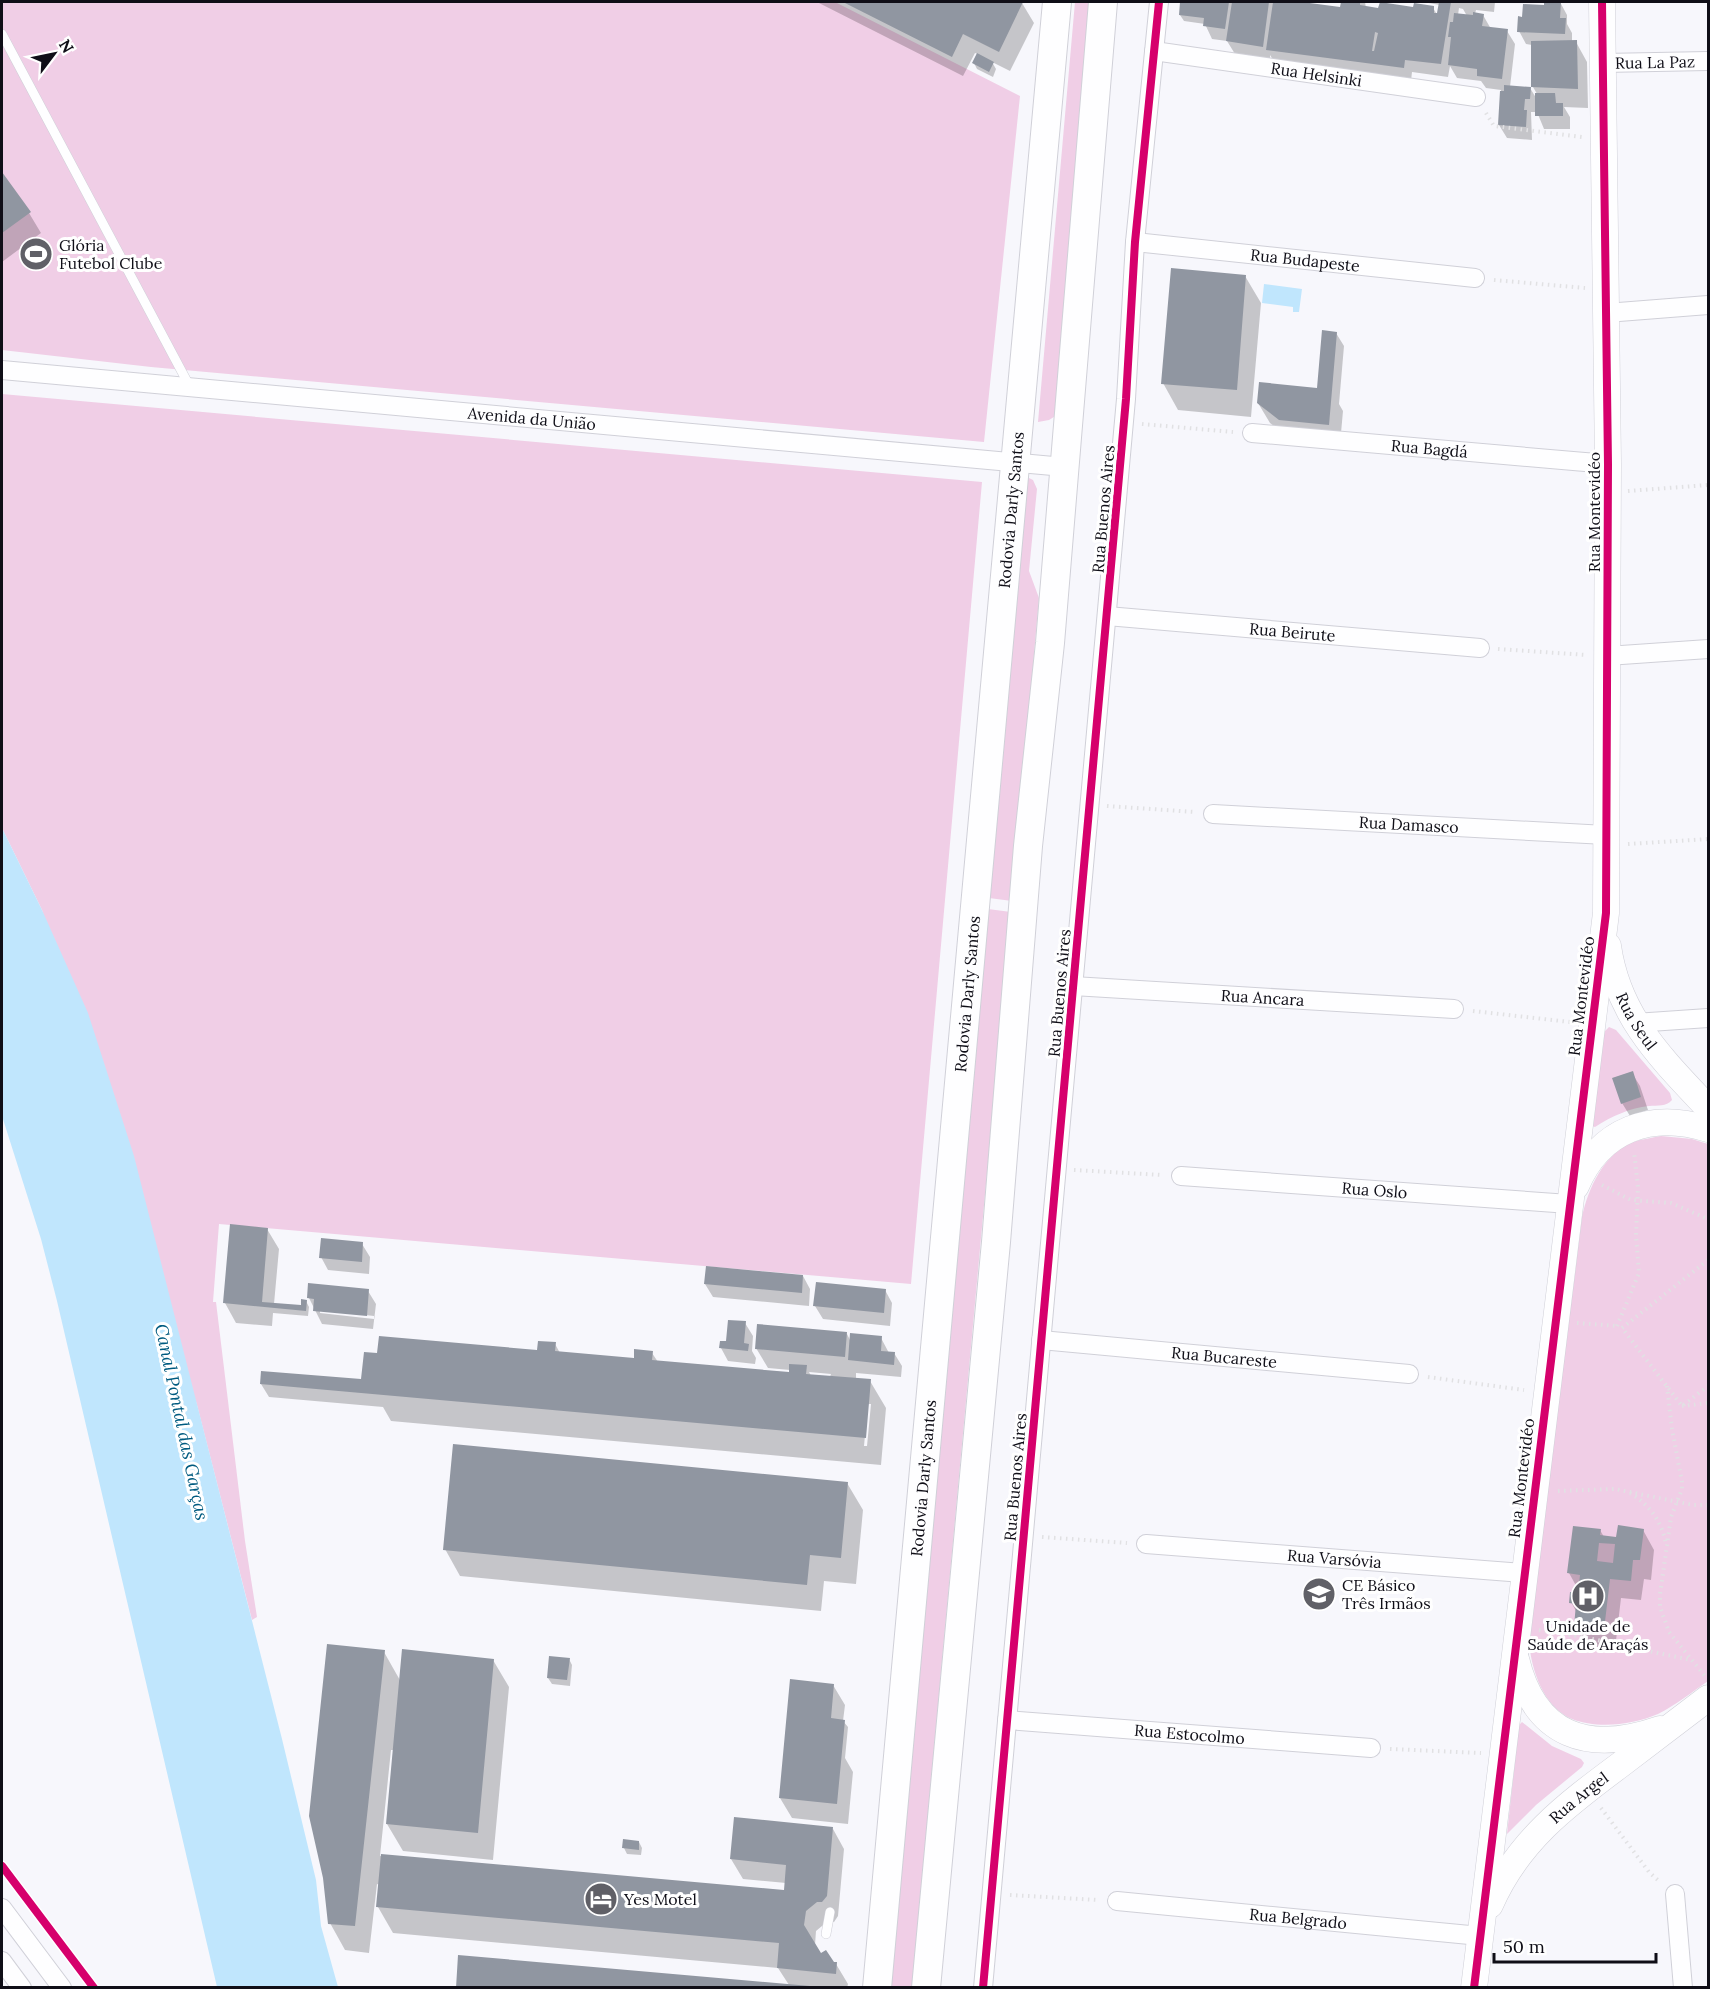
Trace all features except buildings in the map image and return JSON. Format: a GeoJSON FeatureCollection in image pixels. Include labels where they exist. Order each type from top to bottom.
{"type":"FeatureCollection","features":[{"type":"Feature","properties":{"kind":"main road","name":"Rodovia Darly Santos"},"geometry":{"type":"LineString","coordinates":[[877,1988],[1057,2]]}},
{"type":"Feature","properties":{"kind":"main road"},"geometry":{"type":"LineString","coordinates":[[926,1988],[996,1242],[1028,846],[1050,643],[1103,2]]}},
{"type":"Feature","properties":{"kind":"street","name":"Rua Buenos Aires"},"geometry":{"type":"LineString","coordinates":[[983,1988],[1124,422],[1135,242],[1159,2]]}},
{"type":"Feature","properties":{"kind":"street","name":"Rua Montevidéo"},"geometry":{"type":"LineString","coordinates":[[1474,1988],[1502,1754],[1525,1635],[1523,1573],[1606,913],[1608,464],[1602,2]]}},
{"type":"Feature","properties":{"kind":"street","name":"Rua Helsinki"},"geometry":{"type":"LineString","coordinates":[[1154,51],[1476,98]]}},
{"type":"Feature","properties":{"kind":"street","name":"Rua La Paz"},"geometry":{"type":"LineString","coordinates":[[1602,63],[1708,61]]}},
{"type":"Feature","properties":{"kind":"street","name":"Rua Budapeste"},"geometry":{"type":"LineString","coordinates":[[1135,242],[1475,278]]}},
{"type":"Feature","properties":{"kind":"street"},"geometry":{"type":"LineString","coordinates":[[1606,302],[1708,305]]}},
{"type":"Feature","properties":{"kind":"street","name":"Avenida da União"},"geometry":{"type":"LineString","coordinates":[[2,370],[1064,467]]}},
{"type":"Feature","properties":{"kind":"street","name":"Rua Bagdá"},"geometry":{"type":"LineString","coordinates":[[1252,433],[1608,464]]}},
{"type":"Feature","properties":{"kind":"street","name":"Rua Beirute"},"geometry":{"type":"LineString","coordinates":[[1107,616],[1480,648]]}},
{"type":"Feature","properties":{"kind":"street"},"geometry":{"type":"LineString","coordinates":[[1607,656],[1708,649]]}},
{"type":"Feature","properties":{"kind":"street","name":"Rua Damasco"},"geometry":{"type":"LineString","coordinates":[[1214,814],[1606,840]]}},
{"type":"Feature","properties":{"kind":"street","name":"Rua Seul"},"geometry":{"type":"LineString","coordinates":[[1606,913],[1608,946],[1615,979],[1635,1023],[1649,1044],[1708,1108]]}},
{"type":"Feature","properties":{"kind":"street","name":"Rua Ancara"},"geometry":{"type":"LineString","coordinates":[[1073,986],[1454,1009]]}},
{"type":"Feature","properties":{"kind":"street"},"geometry":{"type":"LineString","coordinates":[[1635,1023],[1708,1018]]}},
{"type":"Feature","properties":{"kind":"street"},"geometry":{"type":"LineString","coordinates":[[1569,1204],[1579,1179],[1589,1163],[1610,1139],[1625,1130],[1643,1124],[1660,1122],[1678,1122],[1708,1129]]}},
{"type":"Feature","properties":{"kind":"street","name":"Rua Oslo"},"geometry":{"type":"LineString","coordinates":[[1181,1176],[1569,1204]]}},
{"type":"Feature","properties":{"kind":"street","name":"Rua Bucareste"},"geometry":{"type":"LineString","coordinates":[[1041,1340],[1409,1374]]}},
{"type":"Feature","properties":{"kind":"street","name":"Rua Varsóvia"},"geometry":{"type":"LineString","coordinates":[[1146,1544],[1523,1573]]}},
{"type":"Feature","properties":{"kind":"street"},"geometry":{"type":"LineString","coordinates":[[1525,1635],[1516,1659],[1527,1693],[1537,1708],[1564,1732],[1586,1737],[1625,1738],[1663,1727],[1703,1694]]}},
{"type":"Feature","properties":{"kind":"street","name":"Rua Argel"},"geometry":{"type":"LineString","coordinates":[[1481,1930],[1506,1874],[1522,1851],[1555,1815],[1703,1694]]}},
{"type":"Feature","properties":{"kind":"street","name":"Rua Estocolmo"},"geometry":{"type":"LineString","coordinates":[[1007,1720],[1371,1748]]}},
{"type":"Feature","properties":{"kind":"street"},"geometry":{"type":"LineString","coordinates":[[1675,1894],[1683,1988]]}},
{"type":"Feature","properties":{"kind":"street","name":"Rua Belgrado"},"geometry":{"type":"LineString","coordinates":[[1117,1901],[1481,1930]]}},
{"type":"Feature","properties":{"kind":"street"},"geometry":{"type":"LineString","coordinates":[[2,1908],[62,1988]]}},
{"type":"Feature","properties":{"kind":"street"},"geometry":{"type":"LineString","coordinates":[[2,1961],[22,1988]]}},
{"type":"Feature","properties":{"kind":"lane"},"geometry":{"type":"LineString","coordinates":[[2,34],[190,387]]}},
{"type":"Feature","properties":{"kind":"lane"},"geometry":{"type":"LineString","coordinates":[[826,1935],[830,1912]]}},
{"type":"Feature","properties":{"kind":"path"},"geometry":{"type":"LineString","coordinates":[[1476,98],[1494,126],[1603,139]]}},
{"type":"Feature","properties":{"kind":"path"},"geometry":{"type":"LineString","coordinates":[[1475,278],[1606,302]]}},
{"type":"Feature","properties":{"kind":"path"},"geometry":{"type":"LineString","coordinates":[[1124,422],[1252,433]]}},
{"type":"Feature","properties":{"kind":"path"},"geometry":{"type":"LineString","coordinates":[[1607,493],[1708,485]]}},
{"type":"Feature","properties":{"kind":"path"},"geometry":{"type":"LineString","coordinates":[[1480,648],[1607,656]]}},
{"type":"Feature","properties":{"kind":"path"},"geometry":{"type":"LineString","coordinates":[[1090,804],[1214,814]]}},
{"type":"Feature","properties":{"kind":"path"},"geometry":{"type":"LineString","coordinates":[[1606,840],[1708,839]]}},
{"type":"Feature","properties":{"kind":"path"},"geometry":{"type":"LineString","coordinates":[[1454,1009],[1591,1024]]}},
{"type":"Feature","properties":{"kind":"path"},"geometry":{"type":"LineString","coordinates":[[1620,1327],[1639,1273],[1636,1236],[1637,1173],[1633,1147]]}},
{"type":"Feature","properties":{"kind":"path"},"geometry":{"type":"LineString","coordinates":[[1057,1169],[1181,1176]]}},
{"type":"Feature","properties":{"kind":"path"},"geometry":{"type":"LineString","coordinates":[[1599,1183],[1637,1201],[1682,1206],[1708,1220]]}},
{"type":"Feature","properties":{"kind":"path"},"geometry":{"type":"LineString","coordinates":[[1574,1323],[1620,1327],[1708,1260]]}},
{"type":"Feature","properties":{"kind":"path"},"geometry":{"type":"LineString","coordinates":[[1620,1327],[1682,1406]]}},
{"type":"Feature","properties":{"kind":"path"},"geometry":{"type":"LineString","coordinates":[[1409,1374],[1545,1392]]}},
{"type":"Feature","properties":{"kind":"path"},"geometry":{"type":"LineString","coordinates":[[1667,1386],[1672,1429],[1682,1474],[1682,1489],[1671,1517],[1660,1607],[1669,1632],[1693,1661],[1703,1694]]}},
{"type":"Feature","properties":{"kind":"path"},"geometry":{"type":"LineString","coordinates":[[1682,1406],[1708,1386]]}},
{"type":"Feature","properties":{"kind":"path"},"geometry":{"type":"LineString","coordinates":[[1682,1406],[1708,1402]]}},
{"type":"Feature","properties":{"kind":"path"},"geometry":{"type":"LineString","coordinates":[[1533,1491],[1603,1488],[1693,1504],[1708,1504]]}},
{"type":"Feature","properties":{"kind":"path"},"geometry":{"type":"LineString","coordinates":[[1627,1491],[1637,1497],[1653,1513],[1664,1536],[1666,1549]]}},
{"type":"Feature","properties":{"kind":"path"},"geometry":{"type":"LineString","coordinates":[[1024,1535],[1146,1544]]}},
{"type":"Feature","properties":{"kind":"path"},"geometry":{"type":"LineString","coordinates":[[1525,1635],[1583,1637],[1693,1661]]}},
{"type":"Feature","properties":{"kind":"path"},"geometry":{"type":"LineString","coordinates":[[1371,1748],[1502,1754]]}},
{"type":"Feature","properties":{"kind":"path"},"geometry":{"type":"LineString","coordinates":[[1587,1790],[1649,1872],[1675,1894]]}},
{"type":"Feature","properties":{"kind":"path"},"geometry":{"type":"LineString","coordinates":[[991,1894],[1117,1901]]}},
{"type":"Feature","properties":{"kind":"shaded area"},"geometry":{"type":"Polygon","coordinates":[[[2,2],[835,2],[1020,96],[984,442],[151,367],[2,350],[2,2]]]}},
{"type":"Feature","properties":{"kind":"shaded area"},"geometry":{"type":"Polygon","coordinates":[[[1075,2],[1094,2],[1057,415],[1049,420],[1038,422],[1075,2]]]}},
{"type":"Feature","properties":{"kind":"shaded area"},"geometry":{"type":"Polygon","coordinates":[[[2,394],[982,482],[911,1284],[219,1224],[213,1302],[216,1302],[245,1541],[257,1617],[252,1620],[197,1405],[42,910],[2,828],[2,394]]]}},
{"type":"Feature","properties":{"kind":"shaded area"},"geometry":{"type":"Polygon","coordinates":[[[1027,477],[1033,480],[1037,489],[1029,571],[1039,598],[1012,901],[989,898],[1027,477]]]}},
{"type":"Feature","properties":{"kind":"shaded area"},"geometry":{"type":"Polygon","coordinates":[[[988,909],[1011,912],[912,1987],[889,1988],[988,909]]]}},
{"type":"Feature","properties":{"kind":"shaded area"},"geometry":{"type":"Polygon","coordinates":[[[1609,1027],[1616,1030],[1670,1093],[1672,1100],[1664,1105],[1628,1111],[1595,1127],[1592,1126],[1602,1034],[1609,1027]]]}},
{"type":"Feature","properties":{"kind":"shaded area"},"geometry":{"type":"Polygon","coordinates":[[[1661,1136],[1692,1139],[1708,1144],[1708,1681],[1671,1707],[1648,1718],[1626,1723],[1592,1724],[1572,1719],[1553,1706],[1540,1686],[1532,1663],[1529,1641],[1582,1217],[1593,1184],[1614,1154],[1633,1142],[1661,1136]]]}},
{"type":"Feature","properties":{"kind":"shaded area"},"geometry":{"type":"Polygon","coordinates":[[[1522,1722],[1552,1746],[1581,1759],[1584,1763],[1507,1834],[1519,1725],[1522,1722]]]}},
{"type":"Feature","properties":{"kind":"water"},"geometry":{"type":"Polygon","coordinates":[[[1264,284],[1302,289],[1299,312],[1293,312],[1293,307],[1262,303],[1264,284]]]}},
{"type":"Feature","properties":{"kind":"water","name":"Canal Pontal das Garças"},"geometry":{"type":"Polygon","coordinates":[[[2,828],[88,1013],[134,1156],[282,1739],[316,1880],[321,1926],[338,1987],[217,1987],[57,1301],[41,1239],[2,1116],[2,828]]]}},
{"type":"Feature","properties":{"kind":"cycle path"},"geometry":{"type":"LineString","coordinates":[[983,1988],[1126,399],[1135,242],[1159,2]]}},
{"type":"Feature","properties":{"kind":"cycle path"},"geometry":{"type":"LineString","coordinates":[[1474,1988],[1606,913],[1608,464],[1602,2]]}},
{"type":"Feature","properties":{"kind":"cycle path"},"geometry":{"type":"LineString","coordinates":[[2,1866],[94,1988]]}},
{"type":"Feature","properties":{"kind":"place","name":"Glória Futebol Clube"},"geometry":{"type":"Point","coordinates":[36,254]}},
{"type":"Feature","properties":{"kind":"place","name":"CE Básico Três Irmãos"},"geometry":{"type":"Point","coordinates":[1319,1594]}},
{"type":"Feature","properties":{"kind":"place","name":"Unidade de Saúde de Araçás"},"geometry":{"type":"Point","coordinates":[1588,1596]}},
{"type":"Feature","properties":{"kind":"place","name":"Yes Motel"},"geometry":{"type":"Point","coordinates":[601,1899]}}]}
